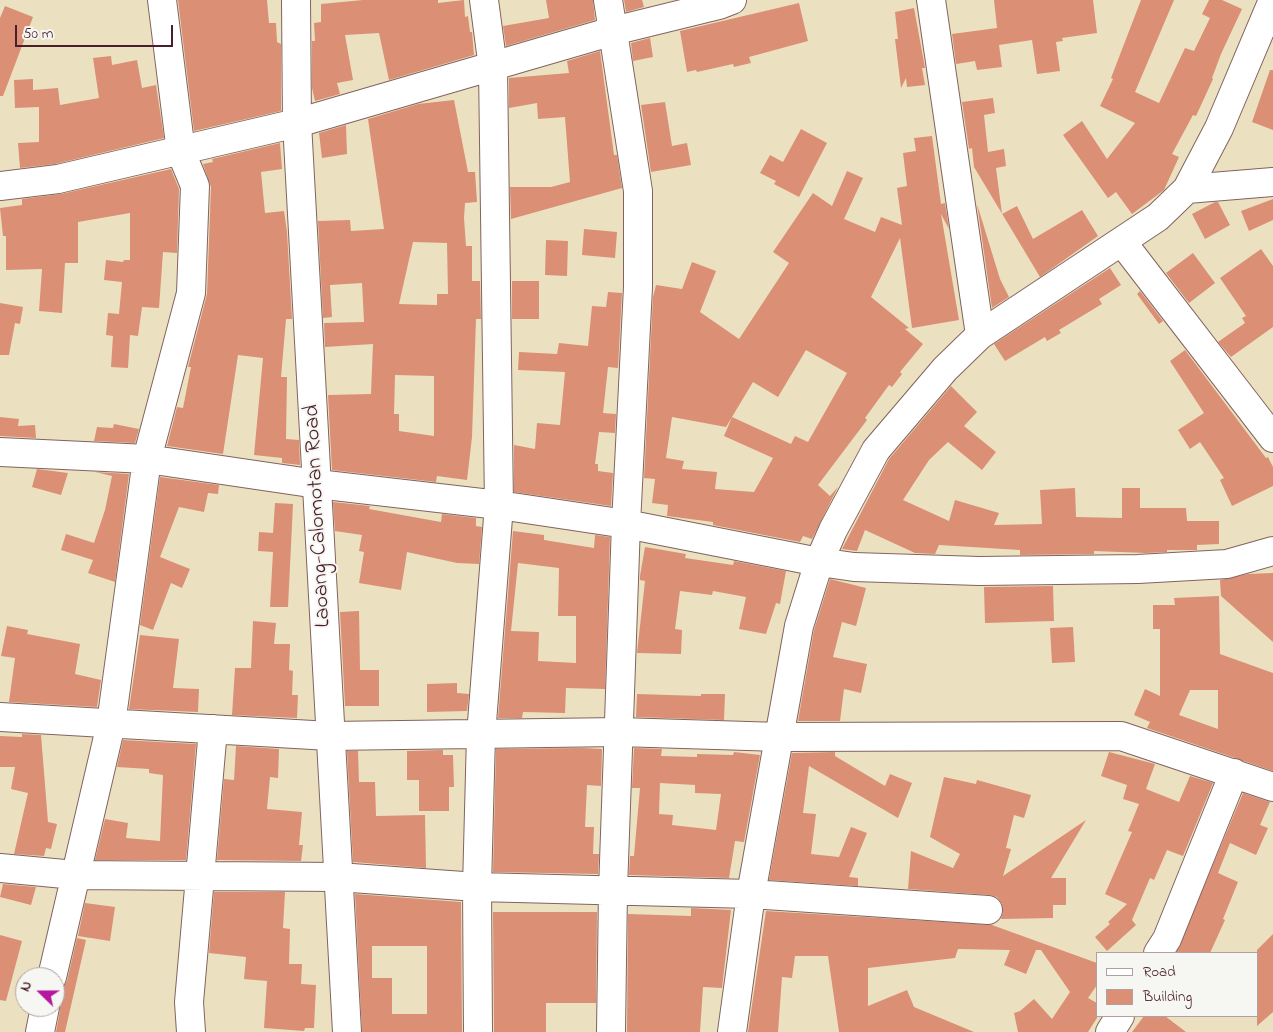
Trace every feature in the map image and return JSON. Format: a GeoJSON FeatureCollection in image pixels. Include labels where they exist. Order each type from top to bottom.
{"type":"FeatureCollection","features":[{"type":"Feature","properties":{"kind":"street"},"geometry":{"type":"LineString","coordinates":[[54,967],[111,724],[147,459],[191,293],[195,186],[181,152],[162,0]]}},
{"type":"Feature","properties":{"kind":"street","name":"Laoang-Calomotan Road"},"geometry":{"type":"LineString","coordinates":[[296,0],[297,124],[346,1032]]}},
{"type":"Feature","properties":{"kind":"street"},"geometry":{"type":"LineString","coordinates":[[478,1032],[477,887],[481,735],[499,505],[493,68],[484,0]]}},
{"type":"Feature","properties":{"kind":"street"},"geometry":{"type":"LineString","coordinates":[[608,0],[638,192],[638,287],[626,524],[613,890],[611,1032]]}},
{"type":"Feature","properties":{"kind":"street"},"geometry":{"type":"LineString","coordinates":[[0,186],[58,179],[297,124],[493,68],[613,31],[719,5],[732,0]]}},
{"type":"Feature","properties":{"kind":"street"},"geometry":{"type":"LineString","coordinates":[[931,0],[980,335]]}},
{"type":"Feature","properties":{"kind":"street"},"geometry":{"type":"LineString","coordinates":[[732,1032],[750,894],[799,626],[819,562],[876,450],[945,369],[980,335],[1158,217],[1187,189],[1219,128],[1273,0]]}},
{"type":"Feature","properties":{"kind":"street"},"geometry":{"type":"LineString","coordinates":[[1187,189],[1273,182]]}},
{"type":"Feature","properties":{"kind":"street"},"geometry":{"type":"LineString","coordinates":[[1122,242],[1273,438]]}},
{"type":"Feature","properties":{"kind":"street"},"geometry":{"type":"LineString","coordinates":[[0,452],[147,459],[317,484],[499,505],[626,524],[819,562],[894,569],[1138,570],[1227,564],[1273,551]]}},
{"type":"Feature","properties":{"kind":"street"},"geometry":{"type":"LineString","coordinates":[[0,717],[330,736],[619,732],[780,737],[1121,736],[1273,787]]}},
{"type":"Feature","properties":{"kind":"street"},"geometry":{"type":"LineString","coordinates":[[191,1032],[189,1002],[198,878],[213,729]]}},
{"type":"Feature","properties":{"kind":"street"},"geometry":{"type":"LineString","coordinates":[[1159,952],[1167,939],[1234,773]]}},
{"type":"Feature","properties":{"kind":"street"},"geometry":{"type":"LineString","coordinates":[[0,868],[75,875],[198,878],[338,877],[477,887],[750,894],[988,910]]}},
{"type":"Feature","properties":{"kind":"street"},"geometry":{"type":"LineString","coordinates":[[40,1032],[44,1017]]}},
{"type":"Feature","properties":{"kind":"street"},"geometry":{"type":"LineString","coordinates":[[1110,1032],[1119,1017]]}},
{"type":"Feature","properties":{"kind":"building"},"geometry":{"type":"Polygon","coordinates":[[[178,0],[267,0],[269,23],[276,23],[277,42],[281,44],[281,111],[194,131],[178,0]]]}},
{"type":"Feature","properties":{"kind":"building"},"geometry":{"type":"Polygon","coordinates":[[[363,0],[438,0],[438,3],[464,0],[465,17],[468,16],[470,32],[472,32],[474,55],[389,80],[379,33],[345,35],[353,80],[337,83],[340,94],[315,101],[312,88],[312,41],[315,41],[314,23],[321,22],[321,4],[363,0]]]}},
{"type":"Feature","properties":{"kind":"building"},"geometry":{"type":"Polygon","coordinates":[[[546,0],[593,0],[595,20],[506,46],[503,26],[549,18],[546,0]]]}},
{"type":"Feature","properties":{"kind":"building"},"geometry":{"type":"Polygon","coordinates":[[[624,0],[642,0],[644,7],[626,12],[624,0]]]}},
{"type":"Feature","properties":{"kind":"building"},"geometry":{"type":"Polygon","coordinates":[[[994,0],[1093,0],[1097,33],[1062,38],[1063,41],[1056,42],[1060,71],[1037,74],[1032,40],[999,45],[1002,67],[977,70],[975,61],[956,64],[952,34],[997,28],[994,0]]]}},
{"type":"Feature","properties":{"kind":"building"},"geometry":{"type":"Polygon","coordinates":[[[1141,0],[1174,0],[1135,92],[1159,103],[1185,48],[1194,51],[1210,18],[1202,14],[1209,0],[1222,0],[1242,9],[1221,54],[1213,79],[1196,116],[1193,115],[1172,154],[1179,157],[1164,190],[1132,214],[1116,192],[1108,198],[1063,135],[1082,121],[1107,159],[1135,123],[1100,106],[1113,79],[1111,78],[1141,0]]]}},
{"type":"Feature","properties":{"kind":"building"},"geometry":{"type":"Polygon","coordinates":[[[799,3],[808,41],[749,57],[751,63],[734,67],[733,64],[697,72],[696,70],[687,72],[680,31],[799,3]]]}},
{"type":"Feature","properties":{"kind":"building"},"geometry":{"type":"Polygon","coordinates":[[[5,6],[33,17],[3,96],[0,96],[0,18],[5,6]]]}},
{"type":"Feature","properties":{"kind":"building"},"geometry":{"type":"Polygon","coordinates":[[[914,8],[925,68],[922,68],[925,85],[907,87],[906,78],[901,88],[895,39],[898,39],[895,12],[914,8]]]}},
{"type":"Feature","properties":{"kind":"building"},"geometry":{"type":"Polygon","coordinates":[[[650,38],[653,57],[633,61],[631,43],[650,38]]]}},
{"type":"Feature","properties":{"kind":"building"},"geometry":{"type":"Polygon","coordinates":[[[600,51],[614,155],[617,155],[622,188],[511,219],[510,187],[551,187],[570,182],[565,117],[538,119],[537,103],[509,108],[509,78],[569,73],[567,61],[600,51]]]}},
{"type":"Feature","properties":{"kind":"building"},"geometry":{"type":"Polygon","coordinates":[[[111,56],[112,65],[137,60],[142,88],[156,85],[164,138],[55,164],[20,168],[18,143],[39,142],[39,107],[15,108],[14,80],[33,79],[33,90],[58,88],[60,105],[99,98],[93,58],[111,56]]]}},
{"type":"Feature","properties":{"kind":"building"},"geometry":{"type":"Polygon","coordinates":[[[1270,70],[1273,70],[1273,130],[1252,122],[1270,70]]]}},
{"type":"Feature","properties":{"kind":"building"},"geometry":{"type":"Polygon","coordinates":[[[993,98],[995,113],[984,115],[988,152],[1004,149],[1006,166],[996,168],[1002,214],[974,167],[972,148],[969,149],[962,102],[993,98]]]}},
{"type":"Feature","properties":{"kind":"building"},"geometry":{"type":"Polygon","coordinates":[[[454,100],[468,172],[475,172],[477,202],[465,203],[464,218],[466,246],[472,246],[472,281],[480,281],[481,319],[476,319],[472,437],[467,480],[437,476],[436,482],[332,470],[328,395],[371,394],[373,344],[325,347],[324,323],[364,322],[362,283],[330,285],[332,317],[323,318],[318,221],[350,220],[351,231],[384,229],[368,119],[418,104],[454,100]],[[413,242],[399,304],[437,305],[437,294],[448,294],[447,243],[413,242]],[[395,375],[394,414],[399,414],[399,431],[434,436],[434,376],[395,375]]]}},
{"type":"Feature","properties":{"kind":"building"},"geometry":{"type":"Polygon","coordinates":[[[665,102],[672,146],[687,143],[691,165],[651,172],[641,105],[665,102]]]}},
{"type":"Feature","properties":{"kind":"building"},"geometry":{"type":"Polygon","coordinates":[[[346,125],[347,154],[322,158],[319,133],[346,125]]]}},
{"type":"Feature","properties":{"kind":"building"},"geometry":{"type":"Polygon","coordinates":[[[801,129],[827,143],[799,197],[774,184],[776,181],[760,173],[770,155],[783,162],[801,129]]]}},
{"type":"Feature","properties":{"kind":"building"},"geometry":{"type":"Polygon","coordinates":[[[932,136],[941,204],[945,203],[949,229],[941,214],[959,320],[912,328],[900,238],[871,297],[909,328],[905,329],[923,344],[900,372],[902,374],[892,387],[889,385],[865,418],[867,420],[818,485],[830,496],[838,487],[812,539],[803,536],[800,542],[713,525],[713,522],[667,516],[668,505],[652,503],[655,479],[644,478],[653,297],[656,285],[682,289],[692,262],[716,271],[700,312],[739,339],[789,263],[773,252],[813,193],[832,206],[847,171],[863,178],[844,219],[875,232],[881,217],[902,225],[897,188],[907,186],[903,153],[916,151],[914,138],[932,136]],[[806,350],[778,397],[753,382],[732,417],[791,444],[795,436],[808,442],[847,373],[806,350]],[[672,417],[666,458],[684,461],[682,469],[717,472],[715,489],[754,492],[773,458],[724,436],[732,417],[726,427],[672,417]]]}},
{"type":"Feature","properties":{"kind":"building"},"geometry":{"type":"Polygon","coordinates":[[[280,143],[282,169],[261,172],[265,213],[284,211],[287,232],[292,319],[286,319],[281,377],[287,377],[286,439],[299,440],[300,465],[282,463],[282,458],[254,455],[263,358],[238,355],[223,454],[167,446],[177,407],[183,408],[191,367],[188,367],[207,294],[211,187],[203,164],[213,162],[212,159],[280,143]]]}},
{"type":"Feature","properties":{"kind":"building"},"geometry":{"type":"Polygon","coordinates":[[[171,169],[179,189],[177,253],[163,252],[159,308],[142,307],[138,336],[130,335],[128,368],[111,367],[113,336],[106,335],[108,313],[119,314],[122,282],[104,280],[106,260],[123,262],[124,260],[130,260],[130,213],[78,222],[78,263],[65,263],[62,313],[39,311],[42,269],[6,270],[6,236],[3,236],[0,208],[22,205],[22,199],[61,194],[171,169]]]}},
{"type":"Feature","properties":{"kind":"building"},"geometry":{"type":"Polygon","coordinates":[[[1273,199],[1273,220],[1249,231],[1241,211],[1273,199]]]}},
{"type":"Feature","properties":{"kind":"building"},"geometry":{"type":"Polygon","coordinates":[[[1218,202],[1230,225],[1205,239],[1192,214],[1218,202]]]}},
{"type":"Feature","properties":{"kind":"building"},"geometry":{"type":"Polygon","coordinates":[[[977,204],[1000,279],[1009,297],[992,308],[977,204]]]}},
{"type":"Feature","properties":{"kind":"building"},"geometry":{"type":"Polygon","coordinates":[[[1017,206],[1033,239],[1082,210],[1098,236],[1040,277],[1002,214],[1017,206]]]}},
{"type":"Feature","properties":{"kind":"building"},"geometry":{"type":"Polygon","coordinates":[[[584,229],[617,232],[615,258],[582,255],[584,229]]]}},
{"type":"Feature","properties":{"kind":"building"},"geometry":{"type":"Polygon","coordinates":[[[546,240],[568,241],[567,276],[545,275],[546,240]]]}},
{"type":"Feature","properties":{"kind":"building"},"geometry":{"type":"Polygon","coordinates":[[[1261,249],[1273,266],[1273,327],[1231,357],[1218,342],[1245,323],[1242,318],[1246,316],[1220,278],[1261,249]]]}},
{"type":"Feature","properties":{"kind":"building"},"geometry":{"type":"Polygon","coordinates":[[[1193,253],[1215,283],[1189,303],[1166,273],[1193,253]]]}},
{"type":"Feature","properties":{"kind":"building"},"geometry":{"type":"Polygon","coordinates":[[[1110,268],[1121,285],[1099,299],[1102,304],[1059,330],[1061,333],[1047,341],[1045,337],[1005,361],[994,344],[1110,268]]]}},
{"type":"Feature","properties":{"kind":"building"},"geometry":{"type":"Polygon","coordinates":[[[512,281],[539,281],[539,319],[512,319],[512,281]]]}},
{"type":"Feature","properties":{"kind":"building"},"geometry":{"type":"Polygon","coordinates":[[[1140,291],[1163,321],[1159,324],[1137,294],[1140,291]]]}},
{"type":"Feature","properties":{"kind":"building"},"geometry":{"type":"Polygon","coordinates":[[[608,292],[622,293],[618,368],[608,367],[603,413],[616,414],[615,433],[599,432],[595,464],[598,464],[598,471],[613,473],[611,506],[514,492],[514,445],[535,449],[537,423],[560,425],[565,372],[518,370],[519,352],[557,354],[559,343],[588,346],[592,306],[606,307],[608,292]]]}},
{"type":"Feature","properties":{"kind":"building"},"geometry":{"type":"Polygon","coordinates":[[[0,303],[23,307],[20,324],[15,323],[9,355],[0,355],[0,303]]]}},
{"type":"Feature","properties":{"kind":"building"},"geometry":{"type":"Polygon","coordinates":[[[1185,350],[1266,458],[1268,457],[1273,467],[1273,486],[1232,506],[1220,480],[1224,478],[1200,442],[1190,449],[1178,430],[1204,413],[1170,361],[1185,350]]]}},
{"type":"Feature","properties":{"kind":"building"},"geometry":{"type":"Polygon","coordinates":[[[951,386],[977,412],[964,426],[996,452],[982,470],[948,442],[929,460],[903,500],[949,521],[955,500],[999,513],[994,525],[1042,524],[1040,490],[1075,488],[1076,517],[1122,518],[1122,488],[1140,488],[1140,508],[1186,508],[1187,521],[1219,521],[1219,544],[1197,545],[1197,550],[1167,550],[1167,552],[1094,551],[1094,554],[1020,555],[1020,550],[939,545],[935,554],[915,553],[865,530],[857,551],[842,549],[889,459],[951,386]]]}},
{"type":"Feature","properties":{"kind":"building"},"geometry":{"type":"Polygon","coordinates":[[[0,417],[19,419],[18,426],[35,425],[36,438],[0,436],[0,417]]]}},
{"type":"Feature","properties":{"kind":"building"},"geometry":{"type":"Polygon","coordinates":[[[114,424],[139,429],[135,443],[94,441],[97,427],[113,428],[114,424]]]}},
{"type":"Feature","properties":{"kind":"building"},"geometry":{"type":"Polygon","coordinates":[[[37,469],[68,473],[61,495],[32,487],[37,469]]]}},
{"type":"Feature","properties":{"kind":"building"},"geometry":{"type":"Polygon","coordinates":[[[95,472],[129,474],[115,582],[88,573],[93,560],[61,550],[66,534],[94,543],[105,510],[112,476],[95,472]]]}},
{"type":"Feature","properties":{"kind":"building"},"geometry":{"type":"Polygon","coordinates":[[[160,477],[219,485],[218,494],[208,493],[204,512],[179,507],[160,557],[190,569],[182,588],[171,583],[153,630],[140,625],[160,477]]]}},
{"type":"Feature","properties":{"kind":"building"},"geometry":{"type":"Polygon","coordinates":[[[333,502],[370,506],[369,509],[441,522],[442,514],[476,518],[476,526],[482,527],[479,564],[457,563],[407,552],[401,590],[359,583],[364,552],[359,551],[362,535],[335,531],[333,502]]]}},
{"type":"Feature","properties":{"kind":"building"},"geometry":{"type":"Polygon","coordinates":[[[275,503],[293,504],[288,607],[270,607],[273,552],[258,551],[259,532],[273,533],[275,503]]]}},
{"type":"Feature","properties":{"kind":"building"},"geometry":{"type":"Polygon","coordinates":[[[513,531],[544,535],[544,540],[594,548],[595,535],[610,537],[605,689],[566,688],[565,713],[523,712],[522,718],[498,718],[513,531]],[[518,563],[511,631],[539,632],[538,661],[576,663],[576,616],[558,616],[559,568],[518,563]]]}},
{"type":"Feature","properties":{"kind":"building"},"geometry":{"type":"Polygon","coordinates":[[[645,547],[686,554],[685,558],[733,565],[734,561],[786,571],[780,604],[776,603],[766,634],[739,629],[746,597],[713,591],[712,595],[680,591],[675,629],[682,630],[681,654],[637,653],[645,581],[640,580],[640,576],[645,547]]]}},
{"type":"Feature","properties":{"kind":"building"},"geometry":{"type":"Polygon","coordinates":[[[1273,573],[1273,642],[1221,596],[1220,580],[1248,574],[1273,573]]]}},
{"type":"Feature","properties":{"kind":"building"},"geometry":{"type":"Polygon","coordinates":[[[830,579],[866,588],[856,626],[842,622],[833,657],[867,664],[861,693],[844,689],[840,721],[798,721],[814,630],[830,579]]]}},
{"type":"Feature","properties":{"kind":"building"},"geometry":{"type":"Polygon","coordinates":[[[1053,586],[1054,621],[985,623],[984,587],[1053,586]]]}},
{"type":"Feature","properties":{"kind":"building"},"geometry":{"type":"Polygon","coordinates":[[[1219,596],[1220,654],[1273,673],[1273,771],[1147,728],[1150,722],[1134,715],[1145,689],[1160,696],[1160,629],[1153,629],[1153,605],[1175,605],[1174,598],[1219,596]],[[1190,690],[1179,715],[1218,729],[1218,690],[1190,690]]]}},
{"type":"Feature","properties":{"kind":"building"},"geometry":{"type":"Polygon","coordinates":[[[359,611],[360,670],[379,670],[379,706],[345,706],[340,612],[359,611]]]}},
{"type":"Feature","properties":{"kind":"building"},"geometry":{"type":"Polygon","coordinates":[[[253,621],[276,623],[274,644],[290,644],[289,670],[293,671],[292,695],[298,695],[297,718],[232,715],[235,668],[251,668],[253,621]]]}},
{"type":"Feature","properties":{"kind":"building"},"geometry":{"type":"Polygon","coordinates":[[[7,626],[28,630],[27,634],[80,644],[75,674],[101,680],[97,707],[9,702],[15,658],[1,656],[7,626]]]}},
{"type":"Feature","properties":{"kind":"building"},"geometry":{"type":"Polygon","coordinates":[[[1073,627],[1075,662],[1052,663],[1050,628],[1073,627]]]}},
{"type":"Feature","properties":{"kind":"building"},"geometry":{"type":"Polygon","coordinates":[[[140,635],[179,639],[173,688],[199,689],[198,712],[129,709],[140,635]]]}},
{"type":"Feature","properties":{"kind":"building"},"geometry":{"type":"Polygon","coordinates":[[[457,683],[457,693],[469,694],[467,711],[427,712],[427,684],[457,683]]]}},
{"type":"Feature","properties":{"kind":"building"},"geometry":{"type":"Polygon","coordinates":[[[637,694],[701,696],[701,694],[725,694],[724,720],[636,717],[637,694]]]}},
{"type":"Feature","properties":{"kind":"building"},"geometry":{"type":"Polygon","coordinates":[[[22,734],[41,735],[48,822],[57,824],[51,849],[46,848],[44,856],[14,854],[28,793],[11,789],[15,767],[0,767],[0,736],[22,737],[22,734]]]}},
{"type":"Feature","properties":{"kind":"building"},"geometry":{"type":"Polygon","coordinates":[[[123,740],[196,744],[186,860],[95,860],[105,819],[128,823],[126,838],[160,841],[163,775],[149,773],[149,769],[117,767],[123,740]]]}},
{"type":"Feature","properties":{"kind":"building"},"geometry":{"type":"Polygon","coordinates":[[[236,746],[279,749],[278,778],[270,777],[267,809],[302,812],[299,845],[303,845],[301,861],[217,860],[224,779],[234,780],[236,746]]]}},
{"type":"Feature","properties":{"kind":"building"},"geometry":{"type":"Polygon","coordinates":[[[634,748],[662,749],[661,756],[697,757],[697,754],[733,755],[734,752],[760,755],[744,842],[735,841],[729,878],[629,875],[630,856],[634,856],[640,788],[632,788],[634,748]],[[660,783],[659,814],[673,815],[672,825],[716,830],[721,794],[695,793],[695,785],[660,783]]]}},
{"type":"Feature","properties":{"kind":"building"},"geometry":{"type":"Polygon","coordinates":[[[496,749],[602,749],[601,786],[587,785],[585,827],[594,827],[593,854],[599,854],[598,874],[493,872],[496,749]]]}},
{"type":"Feature","properties":{"kind":"building"},"geometry":{"type":"Polygon","coordinates":[[[443,750],[443,755],[453,755],[454,787],[449,787],[449,811],[419,811],[419,780],[407,780],[407,751],[443,750]]]}},
{"type":"Feature","properties":{"kind":"building"},"geometry":{"type":"Polygon","coordinates":[[[347,751],[358,751],[359,782],[375,782],[376,816],[425,815],[426,868],[353,862],[347,751]]]}},
{"type":"Feature","properties":{"kind":"building"},"geometry":{"type":"Polygon","coordinates":[[[835,752],[835,756],[885,786],[890,774],[912,783],[898,818],[809,766],[803,813],[816,814],[811,854],[839,857],[851,827],[867,833],[849,877],[858,878],[858,886],[769,880],[792,753],[835,752]]]}},
{"type":"Feature","properties":{"kind":"building"},"geometry":{"type":"Polygon","coordinates":[[[1109,752],[1155,764],[1146,789],[1179,802],[1190,776],[1213,783],[1183,856],[1167,850],[1154,880],[1150,878],[1132,920],[1136,925],[1107,951],[1095,937],[1110,924],[1108,922],[1127,904],[1105,894],[1132,832],[1128,831],[1139,804],[1123,799],[1127,785],[1101,776],[1109,752]]]}},
{"type":"Feature","properties":{"kind":"building"},"geometry":{"type":"Polygon","coordinates":[[[944,777],[976,784],[977,780],[1031,795],[1024,818],[1014,815],[1006,848],[1011,849],[1003,876],[1086,820],[1051,878],[1066,878],[1066,905],[1053,905],[1053,918],[1001,919],[1003,912],[1002,904],[997,897],[908,889],[911,851],[953,868],[960,854],[930,837],[944,777]]]}},
{"type":"Feature","properties":{"kind":"building"},"geometry":{"type":"Polygon","coordinates":[[[1243,793],[1270,802],[1260,825],[1268,828],[1256,855],[1230,843],[1218,873],[1238,882],[1223,919],[1225,920],[1210,952],[1176,952],[1243,793]]]}},
{"type":"Feature","properties":{"kind":"building"},"geometry":{"type":"Polygon","coordinates":[[[3,884],[36,887],[31,905],[0,897],[3,884]]]}},
{"type":"Feature","properties":{"kind":"building"},"geometry":{"type":"Polygon","coordinates":[[[214,892],[285,892],[283,928],[290,929],[289,964],[302,964],[301,984],[316,985],[314,1028],[305,1028],[304,1031],[264,1028],[267,981],[244,979],[246,957],[209,953],[214,892]]]}},
{"type":"Feature","properties":{"kind":"building"},"geometry":{"type":"Polygon","coordinates":[[[355,894],[461,902],[462,1032],[362,1032],[355,894]],[[372,946],[372,978],[392,978],[392,1014],[427,1014],[427,946],[372,946]]]}},
{"type":"Feature","properties":{"kind":"building"},"geometry":{"type":"Polygon","coordinates":[[[85,903],[115,907],[110,941],[78,936],[85,903]]]}},
{"type":"Feature","properties":{"kind":"building"},"geometry":{"type":"Polygon","coordinates":[[[691,908],[731,910],[722,988],[703,987],[700,1032],[627,1032],[628,914],[691,916],[691,908]]]}},
{"type":"Feature","properties":{"kind":"building"},"geometry":{"type":"Polygon","coordinates":[[[766,911],[992,925],[1096,963],[1096,986],[1088,998],[1096,1002],[1097,1018],[1088,1032],[1018,1032],[1014,1013],[1020,1011],[1034,999],[1052,1019],[1070,992],[1041,950],[1036,950],[1026,974],[1004,965],[1010,950],[958,949],[955,958],[868,968],[868,1006],[907,990],[914,1007],[974,1032],[839,1032],[828,956],[795,956],[792,978],[782,977],[778,1032],[748,1032],[766,911]]]}},
{"type":"Feature","properties":{"kind":"building"},"geometry":{"type":"Polygon","coordinates":[[[493,912],[597,912],[596,1003],[546,1003],[546,1032],[494,1032],[493,912]]]}},
{"type":"Feature","properties":{"kind":"building"},"geometry":{"type":"Polygon","coordinates":[[[1273,934],[1273,1012],[1257,1026],[1258,952],[1257,950],[1273,934]]]}},
{"type":"Feature","properties":{"kind":"building"},"geometry":{"type":"Polygon","coordinates":[[[0,935],[22,941],[6,1001],[0,1000],[0,935]]]}},
{"type":"Feature","properties":{"kind":"building"},"geometry":{"type":"Polygon","coordinates":[[[77,938],[86,940],[65,1032],[56,1032],[59,1017],[65,1017],[65,984],[77,938]]]}},
{"type":"Feature","properties":{"kind":"building"},"geometry":{"type":"Polygon","coordinates":[[[1143,1017],[1166,1017],[1186,1032],[1132,1032],[1143,1017]]]}}]}
